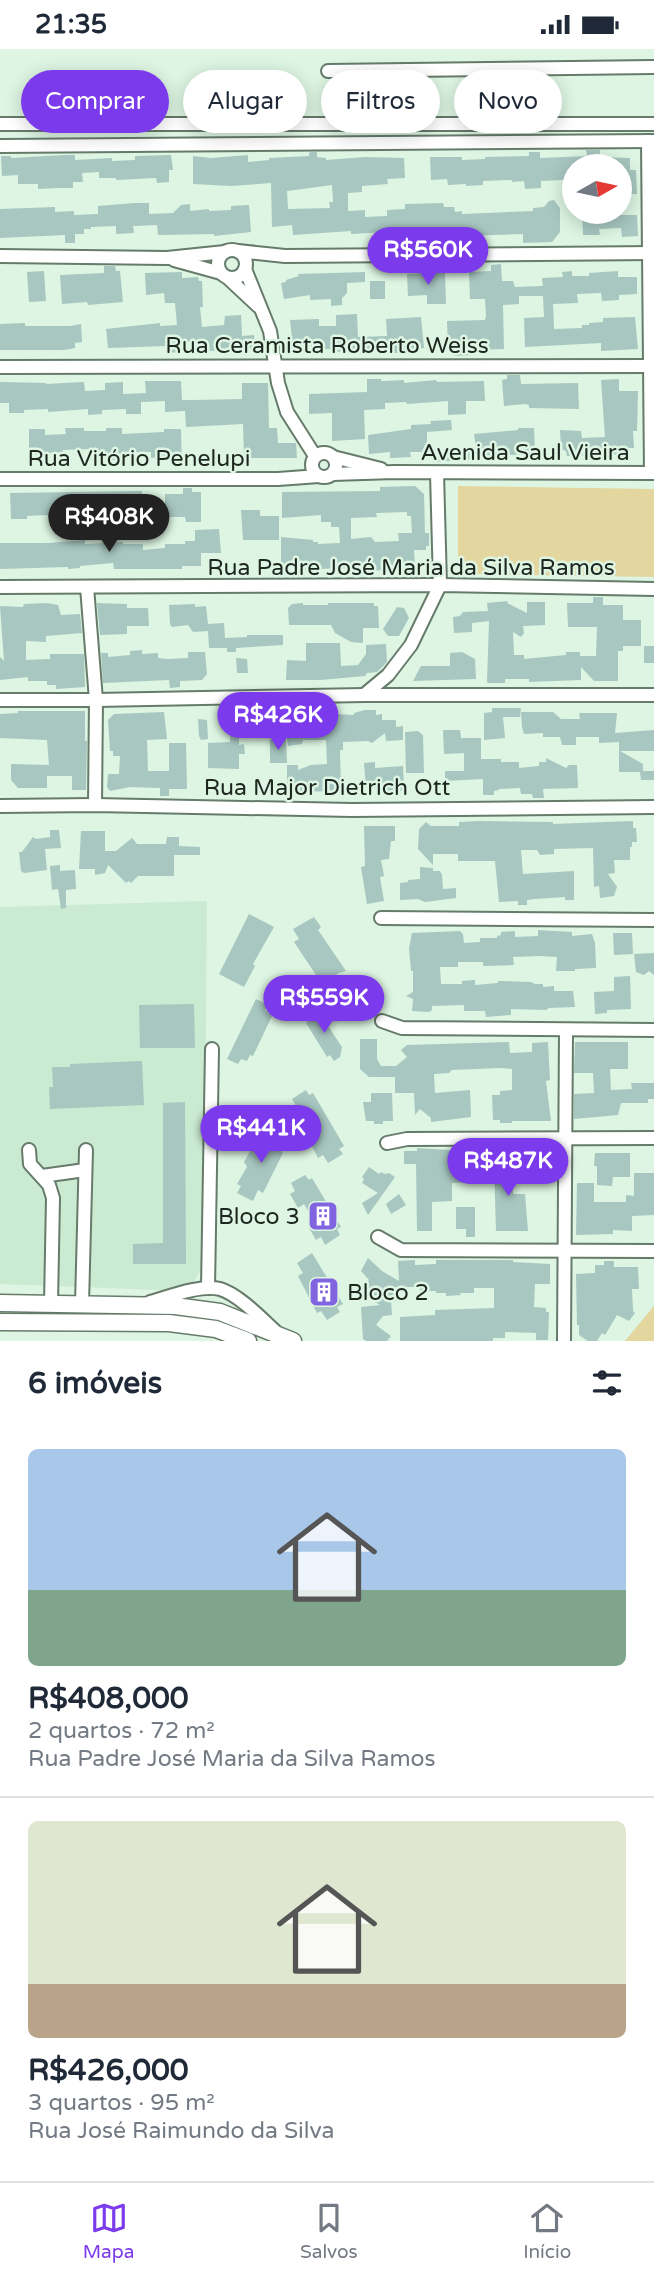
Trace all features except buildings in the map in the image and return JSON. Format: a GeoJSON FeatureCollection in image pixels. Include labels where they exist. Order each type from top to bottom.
{"type":"FeatureCollection","features":[{"type":"Feature","properties":{"kind":"main road"},"geometry":{"type":"LineString","coordinates":[[0,1303],[175,1306],[220,1313],[287,1339]]}},
{"type":"Feature","properties":{"kind":"main road"},"geometry":{"type":"LineString","coordinates":[[0,1322],[169,1323],[216,1329],[239,1339]]}},
{"type":"Feature","properties":{"kind":"street"},"geometry":{"type":"LineString","coordinates":[[410,70],[654,67]]}},
{"type":"Feature","properties":{"kind":"street"},"geometry":{"type":"LineString","coordinates":[[0,124],[654,124]]}},
{"type":"Feature","properties":{"kind":"street"},"geometry":{"type":"LineString","coordinates":[[0,146],[651,141],[652,473]]}},
{"type":"Feature","properties":{"kind":"street"},"geometry":{"type":"LineString","coordinates":[[0,256],[167,258],[231,251],[285,256],[651,253]]}},
{"type":"Feature","properties":{"kind":"street"},"geometry":{"type":"LineString","coordinates":[[224,276],[217,264],[221,255],[231,251],[244,256],[246,267]]}},
{"type":"Feature","properties":{"kind":"street"},"geometry":{"type":"LineString","coordinates":[[167,258],[236,278],[246,267],[285,256]]}},
{"type":"Feature","properties":{"kind":"street","name":"Avenida Saul Vieira"},"geometry":{"type":"LineString","coordinates":[[246,267],[258,306],[270,331],[285,404],[298,432],[321,457],[395,472]]}},
{"type":"Feature","properties":{"kind":"street","name":"Avenida Saul Vieira"},"geometry":{"type":"LineString","coordinates":[[224,276],[258,306]]}},
{"type":"Feature","properties":{"kind":"street","name":"Rua Ceramista Roberto Weiss"},"geometry":{"type":"LineString","coordinates":[[0,367],[651,366]]}},
{"type":"Feature","properties":{"kind":"street"},"geometry":{"type":"LineString","coordinates":[[321,457],[336,468],[326,475],[314,471],[321,457]]}},
{"type":"Feature","properties":{"kind":"street"},"geometry":{"type":"LineString","coordinates":[[278,479],[321,457]]}},
{"type":"Feature","properties":{"kind":"street","name":"Avenida Saul Vieira"},"geometry":{"type":"LineString","coordinates":[[278,479],[395,472],[652,473]]}},
{"type":"Feature","properties":{"kind":"street"},"geometry":{"type":"LineString","coordinates":[[364,695],[379,684],[405,654],[439,585],[437,473]]}},
{"type":"Feature","properties":{"kind":"street","name":"Rua Vitório Penelupi"},"geometry":{"type":"LineString","coordinates":[[0,479],[278,479]]}},
{"type":"Feature","properties":{"kind":"street","name":"Rua Padre José Maria da Silva Ramos"},"geometry":{"type":"LineString","coordinates":[[0,587],[439,585],[654,589]]}},
{"type":"Feature","properties":{"kind":"street"},"geometry":{"type":"LineString","coordinates":[[87,587],[96,700],[95,805]]}},
{"type":"Feature","properties":{"kind":"street"},"geometry":{"type":"LineString","coordinates":[[0,700],[364,695],[654,695]]}},
{"type":"Feature","properties":{"kind":"street","name":"Rua Major Dietrich Ott"},"geometry":{"type":"LineString","coordinates":[[0,806],[352,810],[654,807]]}},
{"type":"Feature","properties":{"kind":"street"},"geometry":{"type":"LineString","coordinates":[[381,918],[654,920]]}},
{"type":"Feature","properties":{"kind":"street"},"geometry":{"type":"LineString","coordinates":[[382,1021],[402,1028],[654,1030]]}},
{"type":"Feature","properties":{"kind":"street"},"geometry":{"type":"LineString","coordinates":[[564,1341],[566,1031]]}},
{"type":"Feature","properties":{"kind":"street"},"geometry":{"type":"LineString","coordinates":[[208,1288],[212,1049]]}},
{"type":"Feature","properties":{"kind":"street"},"geometry":{"type":"LineString","coordinates":[[387,1143],[407,1139],[654,1138]]}},
{"type":"Feature","properties":{"kind":"street"},"geometry":{"type":"LineString","coordinates":[[29,1150],[30,1164],[49,1185],[52,1198],[51,1304]]}},
{"type":"Feature","properties":{"kind":"street"},"geometry":{"type":"LineString","coordinates":[[82,1304],[86,1150]]}},
{"type":"Feature","properties":{"kind":"street"},"geometry":{"type":"LineString","coordinates":[[42,1176],[85,1170]]}},
{"type":"Feature","properties":{"kind":"street"},"geometry":{"type":"LineString","coordinates":[[378,1237],[401,1250],[654,1251]]}},
{"type":"Feature","properties":{"kind":"street"},"geometry":{"type":"LineString","coordinates":[[139,1305],[208,1288],[221,1289],[287,1339]]}},
{"type":"Feature","properties":{"kind":"shaded area"},"geometry":{"type":"Polygon","coordinates":[[[458,486],[654,489],[654,577],[458,574],[458,486]]]}},
{"type":"Feature","properties":{"kind":"shaded area"},"geometry":{"type":"Polygon","coordinates":[[[207,901],[204,1265],[187,1291],[0,1284],[0,907],[207,901]]]}},
{"type":"Feature","properties":{"kind":"shaded area"},"geometry":{"type":"Polygon","coordinates":[[[654,1306],[654,1341],[625,1341],[654,1306]]]}},
{"type":"Feature","properties":{"kind":"place","name":"Bloco 3"},"geometry":{"type":"Point","coordinates":[323,1216]}},
{"type":"Feature","properties":{"kind":"place","name":"Bloco 2"},"geometry":{"type":"Point","coordinates":[324,1292]}}]}
